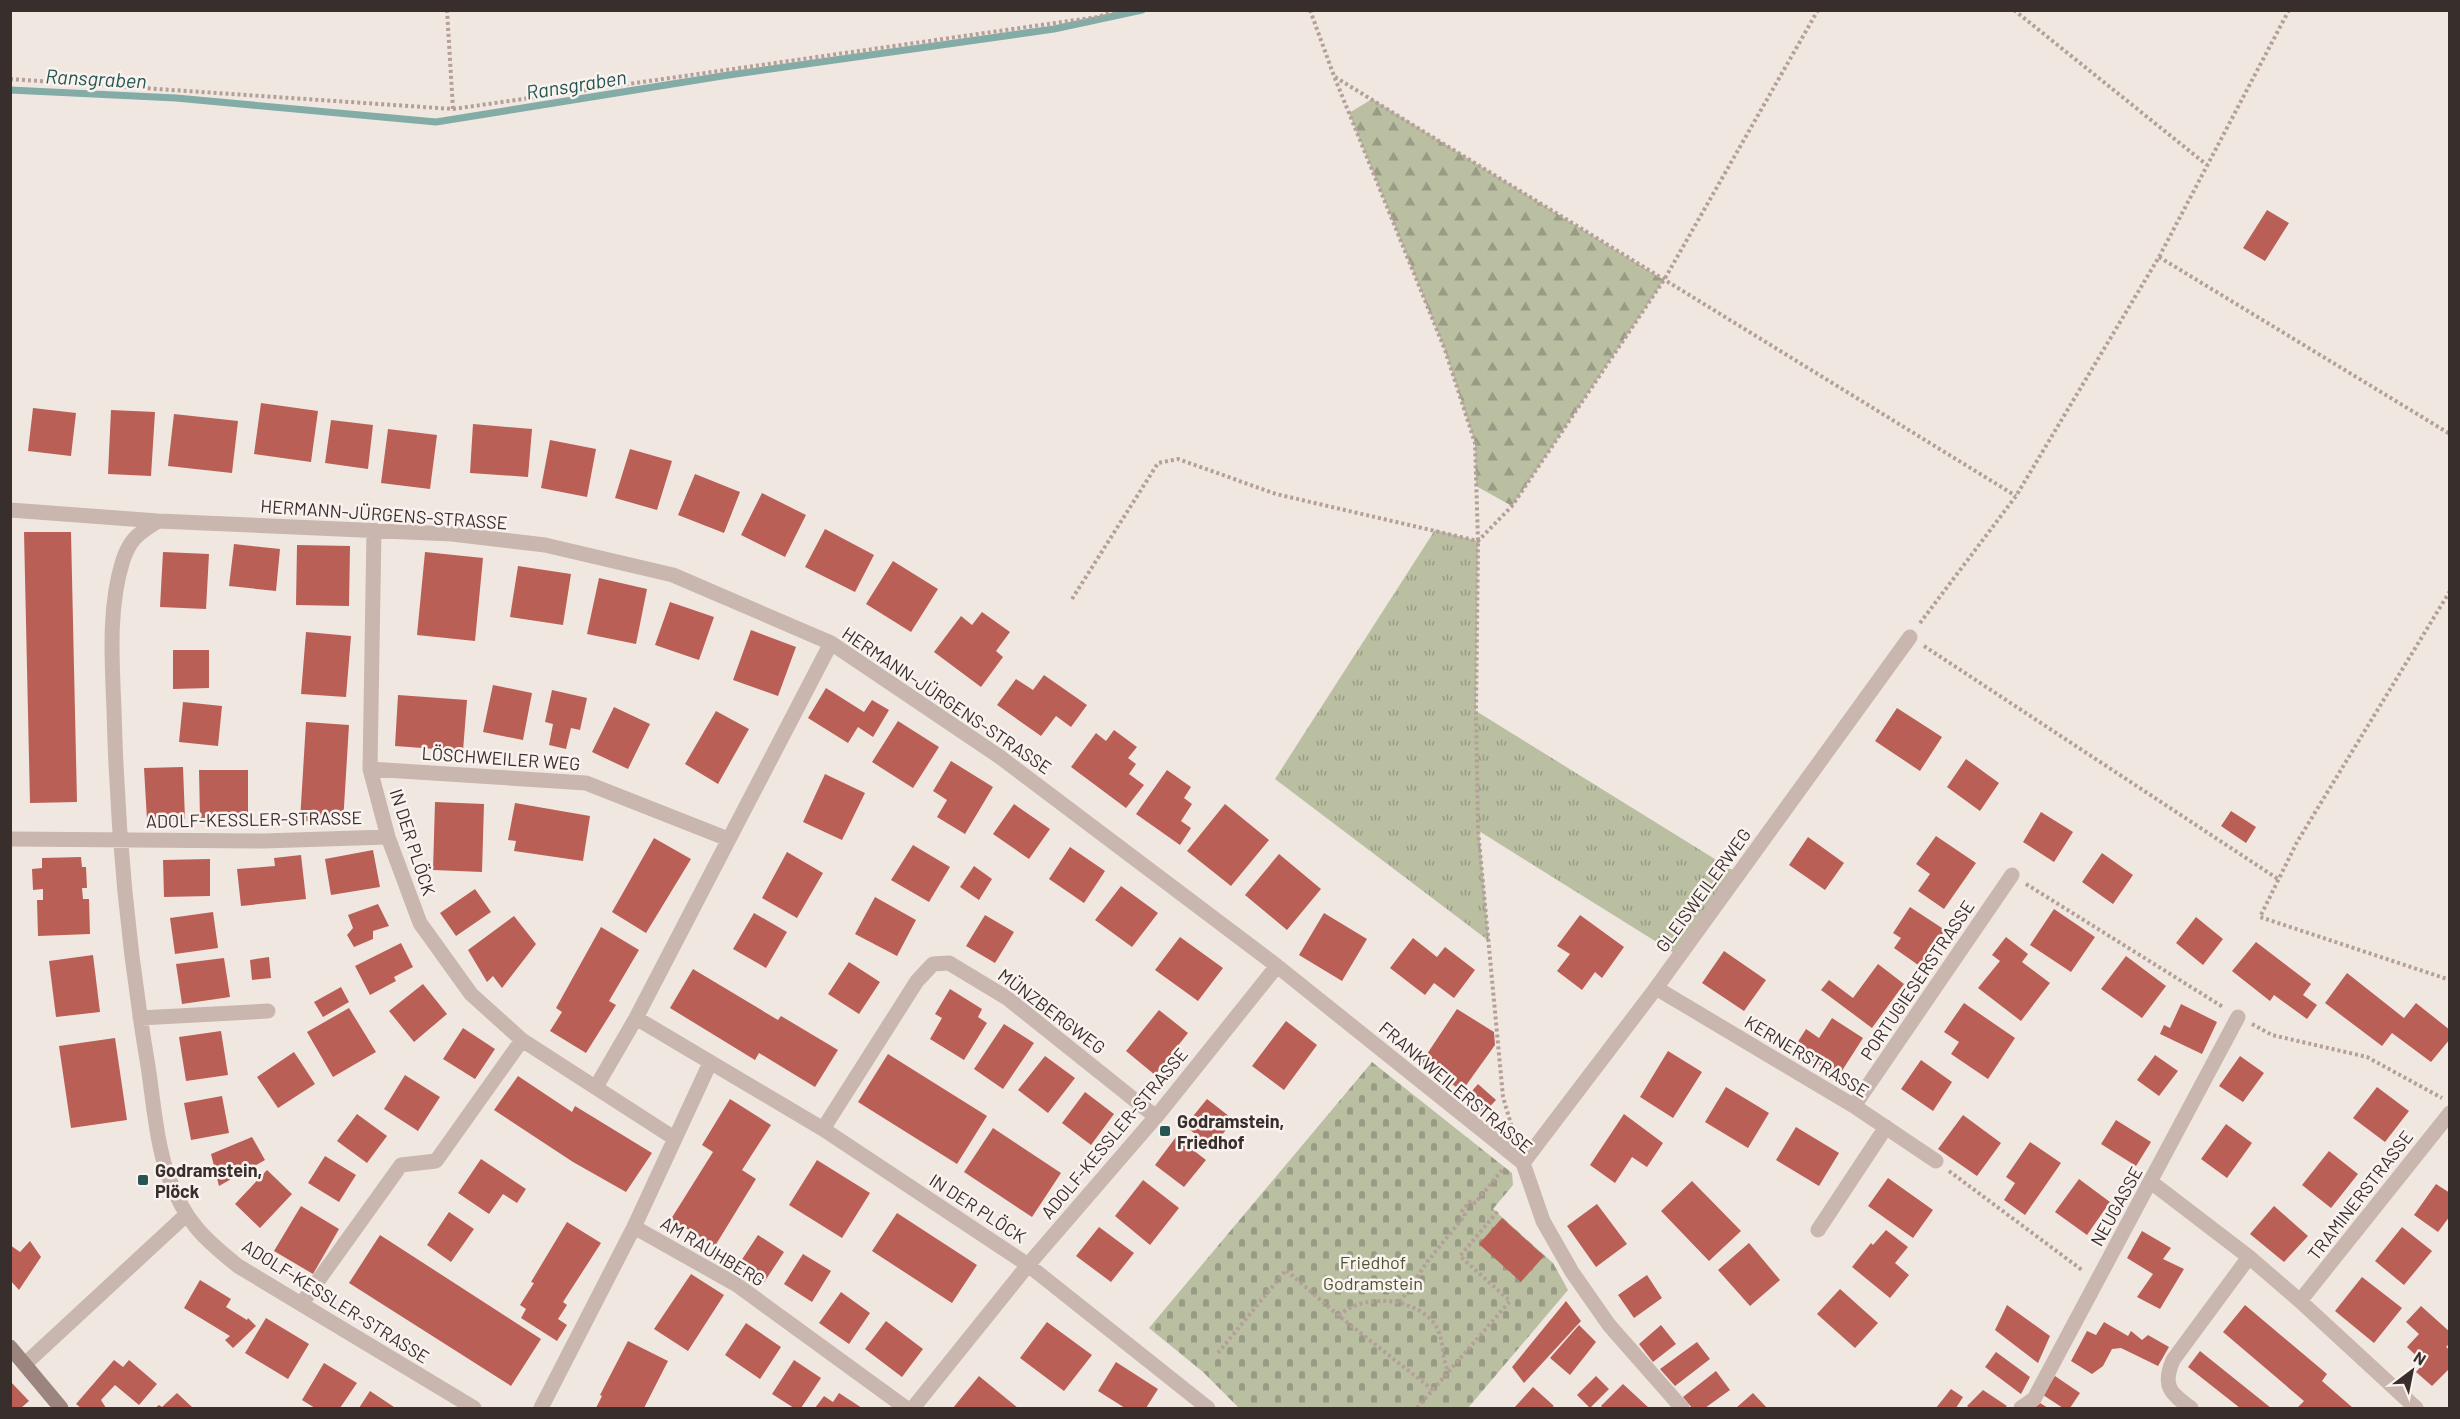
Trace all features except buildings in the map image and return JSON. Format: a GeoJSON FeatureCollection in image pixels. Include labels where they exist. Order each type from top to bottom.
{"type":"FeatureCollection","features":[{"type":"Feature","properties":{"kind":"main road"},"geometry":{"type":"LineString","coordinates":[[10,1347],[61,1408]]}},
{"type":"Feature","properties":{"kind":"street","name":"HERMANN-JÜRGENS-STRASSE"},"geometry":{"type":"LineString","coordinates":[[10,510],[158,521],[452,534],[546,545],[674,575],[831,643],[1000,757],[1277,966]]}},
{"type":"Feature","properties":{"kind":"street","name":"ADOLF-KESSLER-STRASSE"},"geometry":{"type":"LineString","coordinates":[[158,521],[135,536],[124,559],[116,591],[112,652],[115,750],[128,930],[156,1120],[168,1176],[186,1215],[210,1243],[238,1266],[474,1408]]}},
{"type":"Feature","properties":{"kind":"street","name":"IN DER PLÖCK"},"geometry":{"type":"LineString","coordinates":[[374,530],[370,769],[388,837],[420,922],[471,994],[522,1040],[674,1138]]}},
{"type":"Feature","properties":{"kind":"street","name":"GLEISWEILERWEG"},"geometry":{"type":"LineString","coordinates":[[1523,1163],[1656,988],[1910,637]]}},
{"type":"Feature","properties":{"kind":"street"},"geometry":{"type":"LineString","coordinates":[[596,1087],[636,1018],[831,643]]}},
{"type":"Feature","properties":{"kind":"street","name":"LÖSCHWEILER WEG"},"geometry":{"type":"LineString","coordinates":[[370,769],[586,783],[728,839]]}},
{"type":"Feature","properties":{"kind":"street","name":"ADOLF-KESSLER-STRASSE"},"geometry":{"type":"LineString","coordinates":[[10,839],[263,841],[388,837]]}},
{"type":"Feature","properties":{"kind":"street","name":"PORTUGIESERSTRASSE"},"geometry":{"type":"LineString","coordinates":[[1854,1106],[2012,875]]}},
{"type":"Feature","properties":{"kind":"street","name":"MÜNZBERGWEG"},"geometry":{"type":"LineString","coordinates":[[823,1129],[917,981],[933,964],[949,963],[1007,998],[1156,1117]]}},
{"type":"Feature","properties":{"kind":"street","name":"ADOLF-KESSLER-STRASSE"},"geometry":{"type":"LineString","coordinates":[[913,1408],[1028,1265],[1156,1117],[1277,966]]}},
{"type":"Feature","properties":{"kind":"street","name":"FRANKWEILERSTRASSE"},"geometry":{"type":"LineString","coordinates":[[1277,966],[1523,1163],[1543,1221],[1572,1272],[1609,1324],[1682,1408]]}},
{"type":"Feature","properties":{"kind":"street","name":"KERNERSTRASSE"},"geometry":{"type":"LineString","coordinates":[[1656,988],[1854,1106],[1936,1161]]}},
{"type":"Feature","properties":{"kind":"street"},"geometry":{"type":"LineString","coordinates":[[140,1018],[268,1011]]}},
{"type":"Feature","properties":{"kind":"street","name":"NEUGASSE"},"geometry":{"type":"LineString","coordinates":[[2021,1408],[2034,1399],[2238,1017]]}},
{"type":"Feature","properties":{"kind":"street","name":"IN DER PLÖCK"},"geometry":{"type":"LineString","coordinates":[[636,1018],[823,1129],[1028,1265],[1208,1408]]}},
{"type":"Feature","properties":{"kind":"street"},"geometry":{"type":"LineString","coordinates":[[302,1303],[401,1166],[436,1161],[522,1040]]}},
{"type":"Feature","properties":{"kind":"street"},"geometry":{"type":"LineString","coordinates":[[634,1227],[710,1063]]}},
{"type":"Feature","properties":{"kind":"street","name":"TRAMINERSTRASSE"},"geometry":{"type":"LineString","coordinates":[[2300,1301],[2450,1113]]}},
{"type":"Feature","properties":{"kind":"street"},"geometry":{"type":"LineString","coordinates":[[1818,1230],[1886,1127]]}},
{"type":"Feature","properties":{"kind":"street"},"geometry":{"type":"LineString","coordinates":[[2151,1182],[2249,1257],[2416,1408]]}},
{"type":"Feature","properties":{"kind":"street"},"geometry":{"type":"LineString","coordinates":[[25,1364],[186,1215]]}},
{"type":"Feature","properties":{"kind":"street","name":"AM RAUHBERG"},"geometry":{"type":"LineString","coordinates":[[541,1408],[634,1227],[737,1285],[906,1408]]}},
{"type":"Feature","properties":{"kind":"street"},"geometry":{"type":"LineString","coordinates":[[2191,1408],[2172,1395],[2166,1375],[2173,1360],[2249,1257]]}},
{"type":"Feature","properties":{"kind":"path"},"geometry":{"type":"LineString","coordinates":[[447,10],[453,109]]}},
{"type":"Feature","properties":{"kind":"path"},"geometry":{"type":"LineString","coordinates":[[10,79],[453,109],[1097,17],[1119,10]]}},
{"type":"Feature","properties":{"kind":"path"},"geometry":{"type":"LineString","coordinates":[[1310,10],[1334,76],[1445,350],[1475,443],[1478,542],[1476,711],[1478,830],[1503,1097],[1523,1163]]}},
{"type":"Feature","properties":{"kind":"path"},"geometry":{"type":"LineString","coordinates":[[1478,542],[1512,506],[1664,280],[1818,10]]}},
{"type":"Feature","properties":{"kind":"path"},"geometry":{"type":"LineString","coordinates":[[2014,10],[2207,165]]}},
{"type":"Feature","properties":{"kind":"path"},"geometry":{"type":"LineString","coordinates":[[2278,879],[1910,637],[2016,496],[2159,256],[2290,11]]}},
{"type":"Feature","properties":{"kind":"path"},"geometry":{"type":"LineString","coordinates":[[1334,76],[2016,496]]}},
{"type":"Feature","properties":{"kind":"path"},"geometry":{"type":"LineString","coordinates":[[2159,256],[2450,434]]}},
{"type":"Feature","properties":{"kind":"path"},"geometry":{"type":"LineString","coordinates":[[1072,599],[1158,463],[1178,459],[1276,494],[1478,542]]}},
{"type":"Feature","properties":{"kind":"path"},"geometry":{"type":"LineString","coordinates":[[2450,591],[2297,842],[2260,917],[2450,980]]}},
{"type":"Feature","properties":{"kind":"path"},"geometry":{"type":"LineString","coordinates":[[2012,875],[2238,1017],[2272,1035],[2367,1057],[2450,1102]]}},
{"type":"Feature","properties":{"kind":"path"},"geometry":{"type":"LineString","coordinates":[[1936,1161],[2097,1281]]}},
{"type":"Feature","properties":{"kind":"path"},"geometry":{"type":"LineString","coordinates":[[1400,1302],[1465,1215],[1461,1212],[1471,1200],[1475,1203],[1505,1167]]}},
{"type":"Feature","properties":{"kind":"path"},"geometry":{"type":"LineString","coordinates":[[1417,1408],[1509,1301],[1460,1256],[1498,1211]]}},
{"type":"Feature","properties":{"kind":"path"},"geometry":{"type":"LineString","coordinates":[[1218,1353],[1286,1270],[1339,1316],[1433,1390]]}},
{"type":"Feature","properties":{"kind":"path"},"geometry":{"type":"LineString","coordinates":[[1339,1316],[1361,1302],[1380,1300],[1400,1302],[1420,1312],[1438,1328],[1445,1351],[1444,1362],[1448,1371]]}},
{"type":"Feature","properties":{"kind":"green space"},"geometry":{"type":"Polygon","coordinates":[[[1372,99],[1664,280],[1512,506],[1476,486],[1475,443],[1445,350],[1349,113],[1372,99]]]}},
{"type":"Feature","properties":{"kind":"green space"},"geometry":{"type":"Polygon","coordinates":[[[1435,530],[1478,541],[1476,711],[1739,874],[1679,956],[1479,831],[1489,941],[1275,779],[1435,530]]]}},
{"type":"Feature","properties":{"kind":"green space","name":"Friedhof Godramstein"},"geometry":{"type":"Polygon","coordinates":[[[1372,1062],[1512,1173],[1513,1185],[1493,1209],[1553,1263],[1568,1290],[1468,1408],[1239,1408],[1203,1372],[1149,1328],[1372,1062]]]}},
{"type":"Feature","properties":{"kind":"waterway","name":"Ransgraben"},"geometry":{"type":"LineString","coordinates":[[10,90],[176,98],[436,122],[722,76],[1054,29],[1142,10]]}},
{"type":"Feature","properties":{"kind":"place","name":"Godramstein, Friedhof"},"geometry":{"type":"Point","coordinates":[1165,1131]}},
{"type":"Feature","properties":{"kind":"place","name":"Godramstein, Plöck"},"geometry":{"type":"Point","coordinates":[143,1180]}}]}
